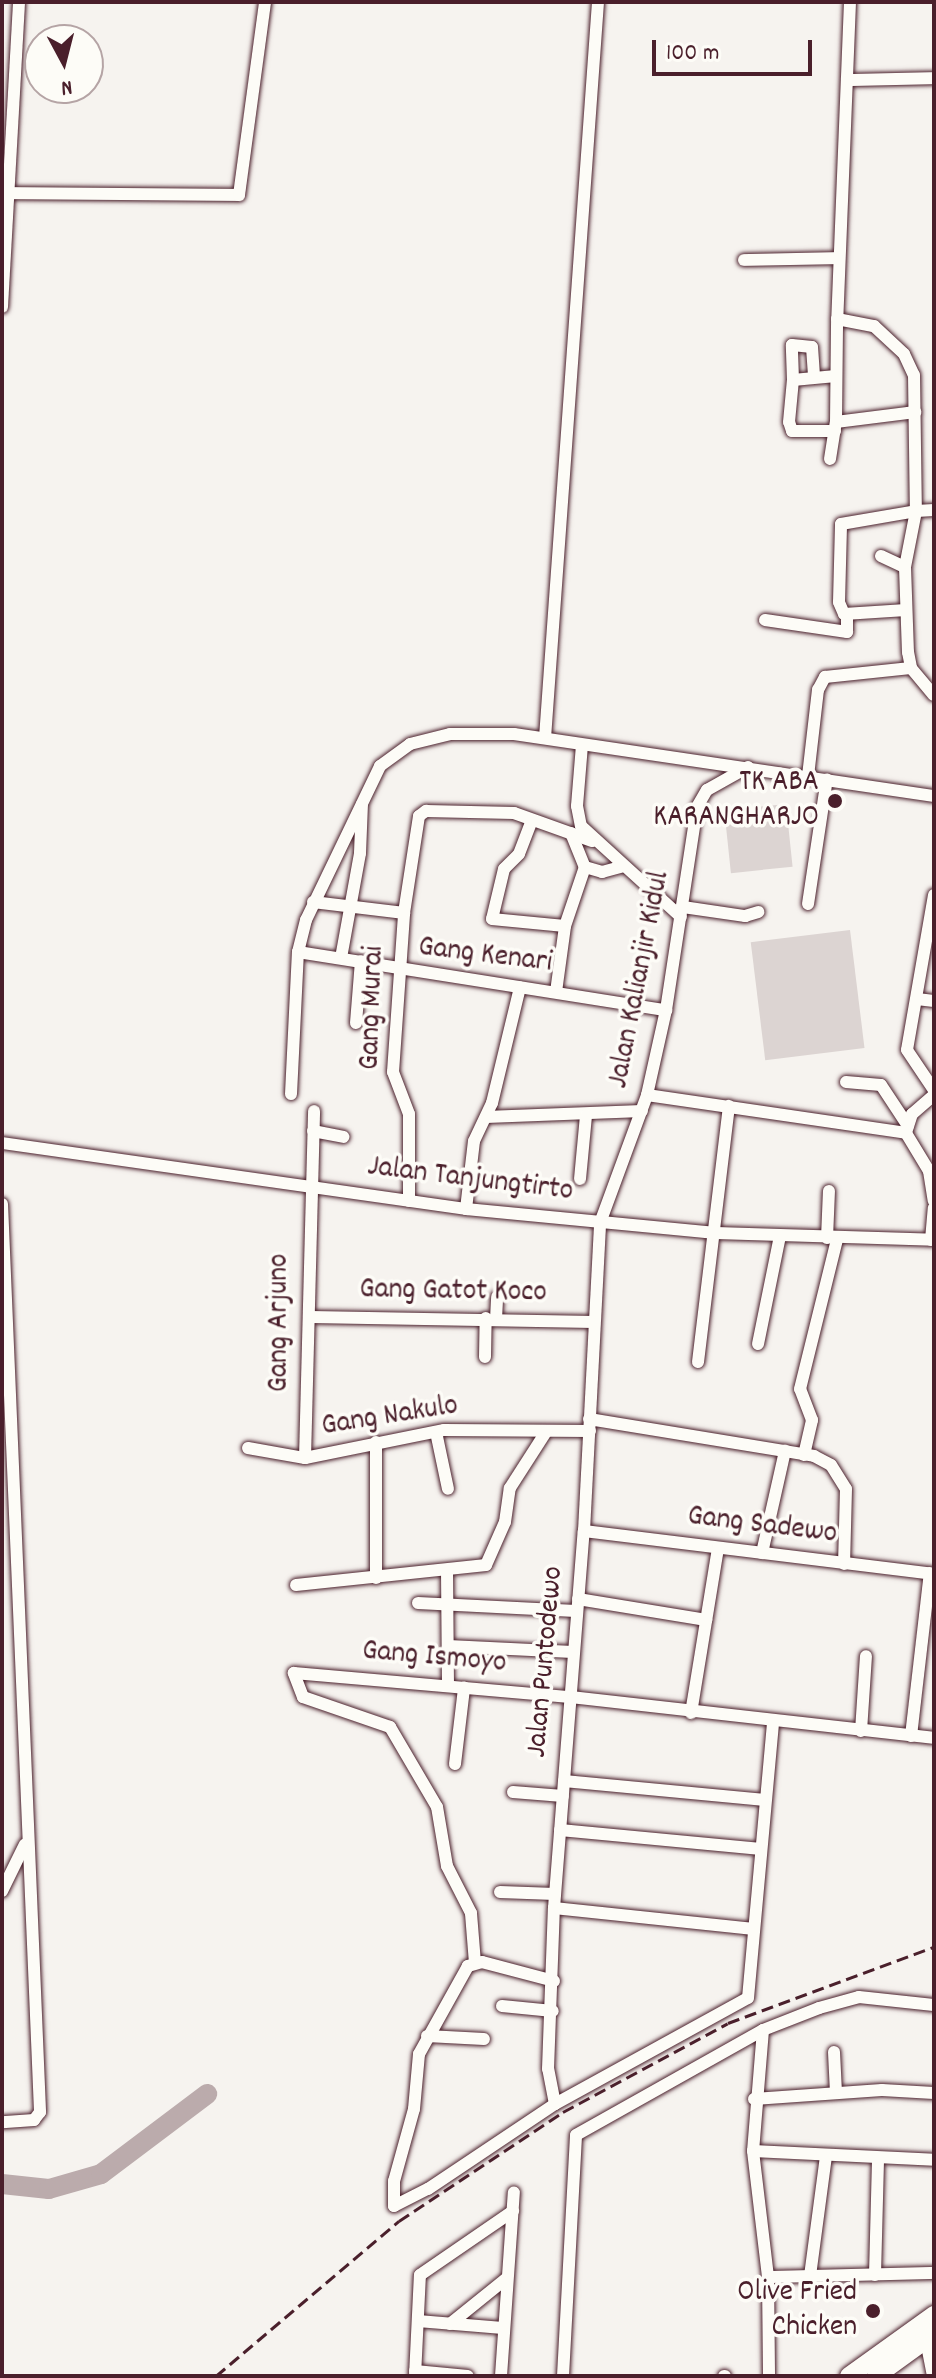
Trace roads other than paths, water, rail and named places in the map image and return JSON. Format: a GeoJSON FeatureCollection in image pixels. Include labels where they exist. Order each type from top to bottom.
{"type":"FeatureCollection","features":[{"type":"Feature","properties":{"kind":"highway"},"geometry":{"type":"LineString","coordinates":[[849,2376],[934,2315]]}},
{"type":"Feature","properties":{"kind":"highway"},"geometry":{"type":"LineString","coordinates":[[876,2376],[930,2337]]}},
{"type":"Feature","properties":{"kind":"street"},"geometry":{"type":"LineString","coordinates":[[2,307],[5,193],[19,2]]}},
{"type":"Feature","properties":{"kind":"street"},"geometry":{"type":"LineString","coordinates":[[5,193],[239,195],[265,2]]}},
{"type":"Feature","properties":{"kind":"street"},"geometry":{"type":"LineString","coordinates":[[545,738],[598,2]]}},
{"type":"Feature","properties":{"kind":"street"},"geometry":{"type":"LineString","coordinates":[[830,459],[835,426],[837,258],[850,2]]}},
{"type":"Feature","properties":{"kind":"street"},"geometry":{"type":"LineString","coordinates":[[847,80],[934,78]]}},
{"type":"Feature","properties":{"kind":"street"},"geometry":{"type":"LineString","coordinates":[[744,260],[837,258]]}},
{"type":"Feature","properties":{"kind":"street"},"geometry":{"type":"LineString","coordinates":[[837,319],[874,326],[893,340],[914,375],[916,511],[905,567],[906,610],[911,668],[934,695]]}},
{"type":"Feature","properties":{"kind":"street"},"geometry":{"type":"LineString","coordinates":[[814,377],[812,347],[792,345],[789,430],[835,426],[915,412]]}},
{"type":"Feature","properties":{"kind":"street"},"geometry":{"type":"LineString","coordinates":[[793,380],[836,376]]}},
{"type":"Feature","properties":{"kind":"street"},"geometry":{"type":"LineString","coordinates":[[765,620],[847,632],[847,618],[839,602],[838,526],[934,510]]}},
{"type":"Feature","properties":{"kind":"street"},"geometry":{"type":"LineString","coordinates":[[881,556],[905,567]]}},
{"type":"Feature","properties":{"kind":"street"},"geometry":{"type":"LineString","coordinates":[[847,618],[906,610]]}},
{"type":"Feature","properties":{"kind":"street"},"geometry":{"type":"LineString","coordinates":[[808,776],[818,690],[825,677],[911,668]]}},
{"type":"Feature","properties":{"kind":"street"},"geometry":{"type":"LineString","coordinates":[[291,1094],[298,952],[313,902],[380,766],[410,744],[472,733],[545,738],[934,796]]}},
{"type":"Feature","properties":{"kind":"street"},"geometry":{"type":"LineString","coordinates":[[582,745],[577,806],[581,826],[592,841],[621,867],[682,912],[745,916],[758,912]]}},
{"type":"Feature","properties":{"kind":"street","name":"Jalan Kalianjir Kidul"},"geometry":{"type":"LineString","coordinates":[[600,1223],[647,1095],[666,1010],[701,797],[748,767]]}},
{"type":"Feature","properties":{"kind":"street"},"geometry":{"type":"LineString","coordinates":[[808,904],[827,779]]}},
{"type":"Feature","properties":{"kind":"street"},"geometry":{"type":"LineString","coordinates":[[341,958],[360,853],[362,801]]}},
{"type":"Feature","properties":{"kind":"street","name":"Gang Murai"},"geometry":{"type":"LineString","coordinates":[[409,1201],[409,1114],[393,1072],[404,913],[419,816],[496,810],[532,820]]}},
{"type":"Feature","properties":{"kind":"street"},"geometry":{"type":"LineString","coordinates":[[565,926],[492,919],[504,869],[519,854],[532,820],[592,841]]}},
{"type":"Feature","properties":{"kind":"street"},"geometry":{"type":"LineString","coordinates":[[556,992],[565,926],[585,867],[571,833]]}},
{"type":"Feature","properties":{"kind":"street"},"geometry":{"type":"LineString","coordinates":[[585,867],[602,872],[621,867]]}},
{"type":"Feature","properties":{"kind":"street"},"geometry":{"type":"LineString","coordinates":[[907,1129],[912,1114],[934,1092],[907,1050],[917,999],[929,971],[934,895]]}},
{"type":"Feature","properties":{"kind":"street"},"geometry":{"type":"LineString","coordinates":[[313,902],[404,913]]}},
{"type":"Feature","properties":{"kind":"street","name":"Gang Kenari"},"geometry":{"type":"LineString","coordinates":[[298,952],[361,961],[400,972],[666,1010]]}},
{"type":"Feature","properties":{"kind":"street"},"geometry":{"type":"LineString","coordinates":[[356,1023],[361,961]]}},
{"type":"Feature","properties":{"kind":"street"},"geometry":{"type":"LineString","coordinates":[[466,1209],[474,1141],[486,1117],[520,987]]}},
{"type":"Feature","properties":{"kind":"street"},"geometry":{"type":"LineString","coordinates":[[917,999],[934,1001]]}},
{"type":"Feature","properties":{"kind":"street"},"geometry":{"type":"LineString","coordinates":[[846,1082],[881,1085],[929,1171],[934,1201]]}},
{"type":"Feature","properties":{"kind":"street"},"geometry":{"type":"LineString","coordinates":[[647,1095],[907,1129]]}},
{"type":"Feature","properties":{"kind":"street"},"geometry":{"type":"LineString","coordinates":[[698,1362],[729,1106]]}},
{"type":"Feature","properties":{"kind":"street","name":"Gang Arjuno"},"geometry":{"type":"LineString","coordinates":[[305,1458],[314,1111]]}},
{"type":"Feature","properties":{"kind":"street"},"geometry":{"type":"LineString","coordinates":[[486,1117],[642,1111]]}},
{"type":"Feature","properties":{"kind":"street"},"geometry":{"type":"LineString","coordinates":[[580,1179],[586,1115]]}},
{"type":"Feature","properties":{"kind":"street"},"geometry":{"type":"LineString","coordinates":[[313,1131],[343,1137]]}},
{"type":"Feature","properties":{"kind":"street","name":"Jalan Tanjungtirto"},"geometry":{"type":"LineString","coordinates":[[2,1143],[466,1209],[600,1223],[716,1233],[933,1240]]}},
{"type":"Feature","properties":{"kind":"street"},"geometry":{"type":"LineString","coordinates":[[804,1455],[812,1420],[800,1389],[832,1238],[829,1191]]}},
{"type":"Feature","properties":{"kind":"street"},"geometry":{"type":"LineString","coordinates":[[2,1204],[40,2112],[34,2120],[2,2122]]}},
{"type":"Feature","properties":{"kind":"street"},"geometry":{"type":"LineString","coordinates":[[933,1240],[934,1208]]}},
{"type":"Feature","properties":{"kind":"street","name":"Jalan Puntodewo"},"geometry":{"type":"LineString","coordinates":[[555,2104],[548,2069],[553,2011],[554,1908],[584,1531],[600,1223]]}},
{"type":"Feature","properties":{"kind":"street"},"geometry":{"type":"LineString","coordinates":[[758,1344],[780,1236]]}},
{"type":"Feature","properties":{"kind":"street"},"geometry":{"type":"LineString","coordinates":[[485,1357],[497,1297]]}},
{"type":"Feature","properties":{"kind":"street","name":"Gang Gatot Koco"},"geometry":{"type":"LineString","coordinates":[[311,1317],[594,1322]]}},
{"type":"Feature","properties":{"kind":"street","name":"Gang Nakulo"},"geometry":{"type":"LineString","coordinates":[[248,1448],[305,1458],[436,1432],[546,1432],[589,1425],[785,1451],[831,1465],[846,1489],[844,1564]]}},
{"type":"Feature","properties":{"kind":"street"},"geometry":{"type":"LineString","coordinates":[[436,1432],[448,1489]]}},
{"type":"Feature","properties":{"kind":"street"},"geometry":{"type":"LineString","coordinates":[[296,1585],[447,1571],[490,1561],[510,1488],[546,1432]]}},
{"type":"Feature","properties":{"kind":"street"},"geometry":{"type":"LineString","coordinates":[[376,1442],[376,1578]]}},
{"type":"Feature","properties":{"kind":"street"},"geometry":{"type":"LineString","coordinates":[[762,1553],[785,1451]]}},
{"type":"Feature","properties":{"kind":"street","name":"Gang Sadewo"},"geometry":{"type":"LineString","coordinates":[[584,1531],[932,1573]]}},
{"type":"Feature","properties":{"kind":"street"},"geometry":{"type":"LineString","coordinates":[[691,1713],[718,1548]]}},
{"type":"Feature","properties":{"kind":"street"},"geometry":{"type":"LineString","coordinates":[[447,1571],[448,1686]]}},
{"type":"Feature","properties":{"kind":"street"},"geometry":{"type":"LineString","coordinates":[[911,1736],[932,1573]]}},
{"type":"Feature","properties":{"kind":"street"},"geometry":{"type":"LineString","coordinates":[[418,1603],[577,1605],[706,1620]]}},
{"type":"Feature","properties":{"kind":"street"},"geometry":{"type":"LineString","coordinates":[[448,1646],[573,1652]]}},
{"type":"Feature","properties":{"kind":"street"},"geometry":{"type":"LineString","coordinates":[[861,1731],[866,1656]]}},
{"type":"Feature","properties":{"kind":"street","name":"Gang Ismoyo"},"geometry":{"type":"LineString","coordinates":[[475,1963],[471,1913],[447,1866],[437,1807],[390,1727],[303,1697],[294,1673],[570,1697],[773,1723],[934,1738]]}},
{"type":"Feature","properties":{"kind":"street"},"geometry":{"type":"LineString","coordinates":[[455,1764],[464,1688]]}},
{"type":"Feature","properties":{"kind":"street"},"geometry":{"type":"LineString","coordinates":[[554,1981],[475,1963],[427,2036],[394,2181],[394,2206],[399,2207],[555,2104],[748,1998],[773,1723]]}},
{"type":"Feature","properties":{"kind":"street"},"geometry":{"type":"LineString","coordinates":[[564,1781],[765,1800]]}},
{"type":"Feature","properties":{"kind":"street"},"geometry":{"type":"LineString","coordinates":[[513,1792],[563,1796]]}},
{"type":"Feature","properties":{"kind":"street"},"geometry":{"type":"LineString","coordinates":[[560,1830],[761,1849]]}},
{"type":"Feature","properties":{"kind":"street"},"geometry":{"type":"LineString","coordinates":[[2,1891],[28,1836]]}},
{"type":"Feature","properties":{"kind":"street"},"geometry":{"type":"LineString","coordinates":[[500,1892],[555,1894]]}},
{"type":"Feature","properties":{"kind":"street"},"geometry":{"type":"LineString","coordinates":[[554,1908],[754,1929]]}},
{"type":"Feature","properties":{"kind":"street"},"geometry":{"type":"LineString","coordinates":[[563,2376],[576,2135],[763,2030],[859,1997],[934,2005]]}},
{"type":"Feature","properties":{"kind":"street"},"geometry":{"type":"LineString","coordinates":[[502,2006],[553,2011]]}},
{"type":"Feature","properties":{"kind":"street"},"geometry":{"type":"LineString","coordinates":[[763,2030],[754,2099],[753,2151],[768,2277],[769,2376]]}},
{"type":"Feature","properties":{"kind":"street"},"geometry":{"type":"LineString","coordinates":[[427,2036],[484,2039]]}},
{"type":"Feature","properties":{"kind":"street"},"geometry":{"type":"LineString","coordinates":[[834,2052],[836,2093]]}},
{"type":"Feature","properties":{"kind":"street"},"geometry":{"type":"LineString","coordinates":[[754,2099],[836,2093],[934,2093]]}},
{"type":"Feature","properties":{"kind":"street"},"geometry":{"type":"LineString","coordinates":[[753,2151],[934,2160]]}},
{"type":"Feature","properties":{"kind":"street"},"geometry":{"type":"LineString","coordinates":[[810,2276],[826,2156]]}},
{"type":"Feature","properties":{"kind":"street"},"geometry":{"type":"LineString","coordinates":[[875,2275],[878,2159]]}},
{"type":"Feature","properties":{"kind":"street"},"geometry":{"type":"LineString","coordinates":[[501,2376],[514,2192]]}},
{"type":"Feature","properties":{"kind":"street"},"geometry":{"type":"LineString","coordinates":[[468,2376],[415,2374],[420,2275],[513,2211]]}},
{"type":"Feature","properties":{"kind":"street"},"geometry":{"type":"LineString","coordinates":[[768,2277],[934,2273]]}},
{"type":"Feature","properties":{"kind":"street"},"geometry":{"type":"LineString","coordinates":[[450,2324],[507,2278]]}},
{"type":"Feature","properties":{"kind":"street"},"geometry":{"type":"LineString","coordinates":[[418,2321],[503,2328]]}},
{"type":"Feature","properties":{"kind":"street"},"geometry":{"type":"LineString","coordinates":[[930,2337],[933,2376]]}},
{"type":"Feature","properties":{"kind":"waterway"},"geometry":{"type":"LineString","coordinates":[[2,2184],[49,2189],[101,2174],[207,2094]]}},
{"type":"Feature","properties":{"kind":"railway"},"geometry":{"type":"LineString","coordinates":[[216,2376],[399,2221],[563,2112],[728,2023],[934,1947]]}},
{"type":"Feature","properties":{"kind":"place","name":"TK ABA KARANGHARJO"},"geometry":{"type":"Point","coordinates":[835,801]}},
{"type":"Feature","properties":{"kind":"place","name":"Olive Fried Chicken"},"geometry":{"type":"Point","coordinates":[873,2311]}}]}
